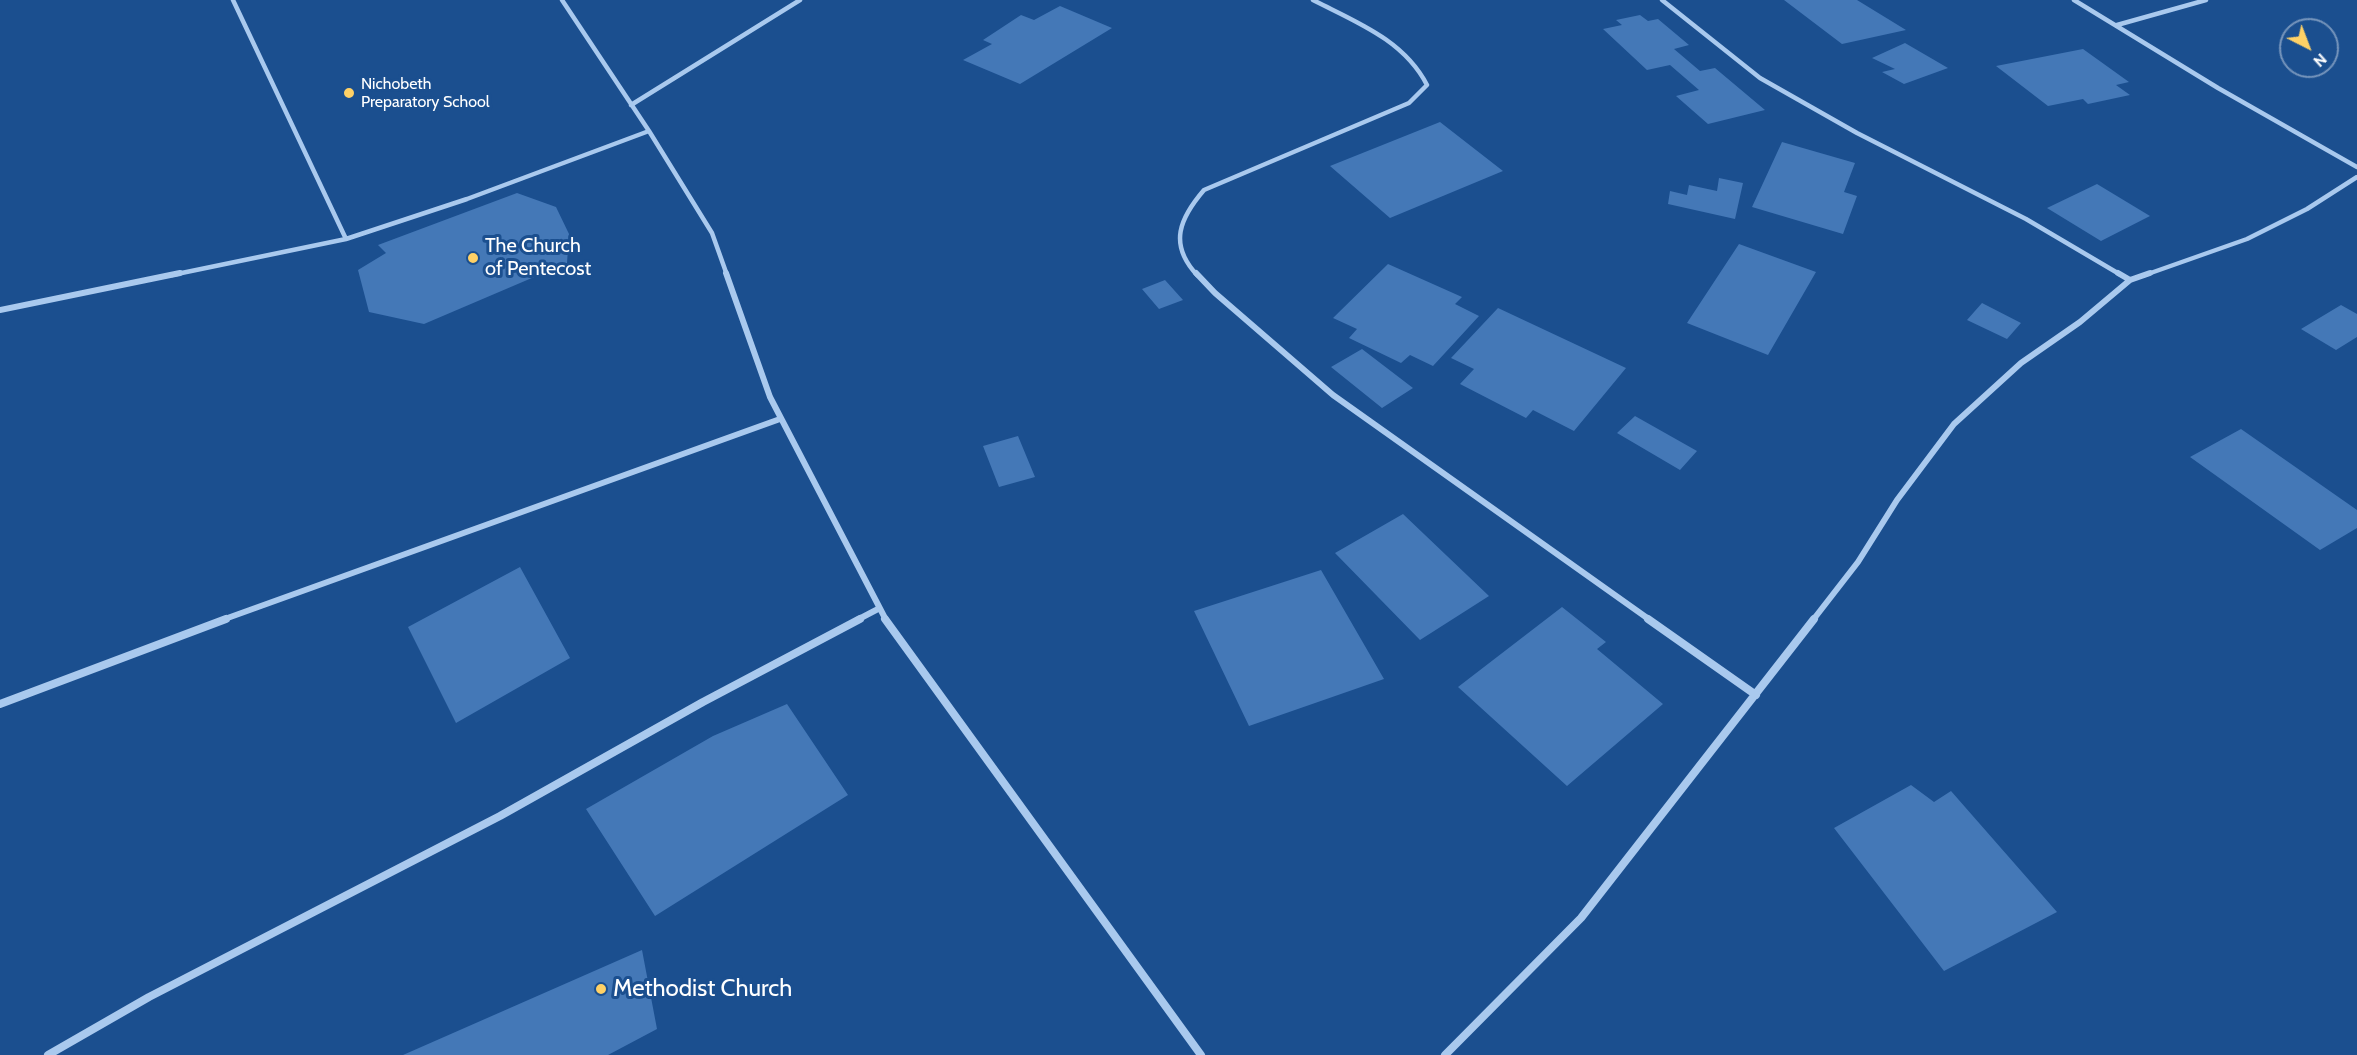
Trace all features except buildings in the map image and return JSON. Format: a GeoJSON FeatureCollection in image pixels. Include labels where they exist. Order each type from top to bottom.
{"type":"FeatureCollection","features":[{"type":"Feature","properties":{"kind":"street"},"geometry":{"type":"LineString","coordinates":[[233,0],[346,239]]}},
{"type":"Feature","properties":{"kind":"street"},"geometry":{"type":"LineString","coordinates":[[562,0],[649,131],[712,232],[770,398],[878,609],[1201,1055]]}},
{"type":"Feature","properties":{"kind":"street"},"geometry":{"type":"LineString","coordinates":[[631,105],[800,0]]}},
{"type":"Feature","properties":{"kind":"street"},"geometry":{"type":"LineString","coordinates":[[1313,0],[1406,53],[1422,71],[1427,86],[1409,103],[1204,190],[1187,210],[1178,235],[1188,265],[1215,293],[1333,395],[1756,695]]}},
{"type":"Feature","properties":{"kind":"street"},"geometry":{"type":"LineString","coordinates":[[1662,0],[1760,78],[1857,133],[2026,219],[2130,280]]}},
{"type":"Feature","properties":{"kind":"street"},"geometry":{"type":"LineString","coordinates":[[2074,0],[2218,88],[2357,166]]}},
{"type":"Feature","properties":{"kind":"street"},"geometry":{"type":"LineString","coordinates":[[2117,25],[2206,0]]}},
{"type":"Feature","properties":{"kind":"street"},"geometry":{"type":"LineString","coordinates":[[0,310],[346,239],[467,199],[649,131]]}},
{"type":"Feature","properties":{"kind":"street"},"geometry":{"type":"LineString","coordinates":[[1445,1055],[1581,918],[1857,562],[1897,500],[1954,424],[2021,363],[2080,322],[2130,280],[2247,239],[2307,209],[2357,177]]}},
{"type":"Feature","properties":{"kind":"street"},"geometry":{"type":"LineString","coordinates":[[0,704],[331,579],[780,419]]}},
{"type":"Feature","properties":{"kind":"street"},"geometry":{"type":"LineString","coordinates":[[48,1055],[149,997],[500,816],[703,702],[878,609]]}},
{"type":"Feature","properties":{"kind":"place","name":"Nichobeth Preparatory School"},"geometry":{"type":"Point","coordinates":[349,93]}},
{"type":"Feature","properties":{"kind":"place","name":"The Church of Pentecost"},"geometry":{"type":"Point","coordinates":[473,258]}},
{"type":"Feature","properties":{"kind":"place","name":"Methodist Church"},"geometry":{"type":"Point","coordinates":[601,989]}}]}
